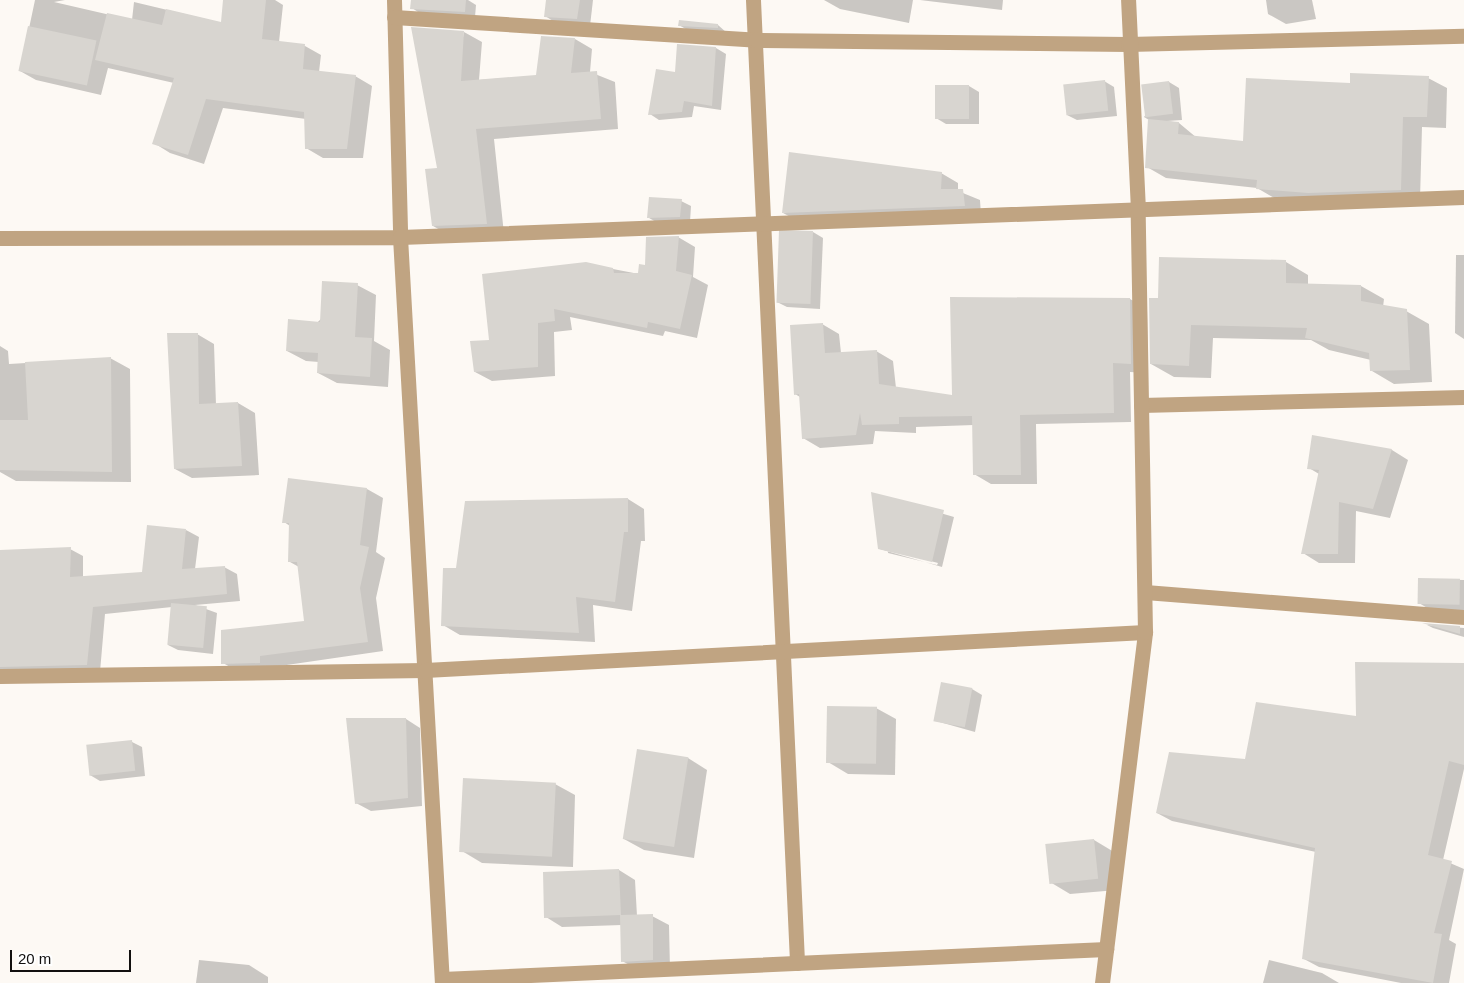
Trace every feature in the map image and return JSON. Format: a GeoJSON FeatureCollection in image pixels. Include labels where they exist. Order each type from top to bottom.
{"type":"FeatureCollection","features":[{"type":"Feature","properties":{"kind":"street"},"geometry":{"type":"LineString","coordinates":[[394,0],[400,236],[442,981],[1106,949]]}},
{"type":"Feature","properties":{"kind":"street"},"geometry":{"type":"LineString","coordinates":[[753,0],[780,654],[797,963]]}},
{"type":"Feature","properties":{"kind":"street"},"geometry":{"type":"LineString","coordinates":[[1102,983],[1145,632],[1138,210],[1128,44],[1128,0]]}},
{"type":"Feature","properties":{"kind":"street"},"geometry":{"type":"LineString","coordinates":[[394,17],[756,40],[1128,44],[1464,36]]}},
{"type":"Feature","properties":{"kind":"street"},"geometry":{"type":"LineString","coordinates":[[0,238],[400,236],[1464,197]]}},
{"type":"Feature","properties":{"kind":"street"},"geometry":{"type":"LineString","coordinates":[[1141,405],[1464,397]]}},
{"type":"Feature","properties":{"kind":"street"},"geometry":{"type":"LineString","coordinates":[[1145,592],[1464,617]]}},
{"type":"Feature","properties":{"kind":"street"},"geometry":{"type":"LineString","coordinates":[[0,676],[425,670],[780,654],[1145,632]]}},
{"type":"Feature","properties":{"kind":"building"},"geometry":{"type":"Polygon","coordinates":[[[223,0],[266,0],[262,39],[305,44],[303,69],[356,75],[347,149],[305,149],[304,112],[206,99],[188,155],[152,144],[174,78],[95,60],[107,13],[162,25],[166,9],[221,22],[223,0]]]}},
{"type":"Feature","properties":{"kind":"building"},"geometry":{"type":"Polygon","coordinates":[[[411,0],[466,0],[465,12],[410,9],[411,0]]]}},
{"type":"Feature","properties":{"kind":"building"},"geometry":{"type":"Polygon","coordinates":[[[546,0],[580,0],[577,19],[544,17],[546,0]]]}},
{"type":"Feature","properties":{"kind":"building"},"geometry":{"type":"Polygon","coordinates":[[[679,20],[718,24],[718,28],[678,26],[679,20]]]}},
{"type":"Feature","properties":{"kind":"building"},"geometry":{"type":"Polygon","coordinates":[[[28,26],[96,41],[87,86],[18,71],[28,26]]]}},
{"type":"Feature","properties":{"kind":"building"},"geometry":{"type":"Polygon","coordinates":[[[411,27],[464,31],[461,81],[536,75],[541,36],[575,38],[571,73],[597,71],[601,119],[476,129],[487,224],[432,226],[425,169],[437,168],[411,27]]]}},
{"type":"Feature","properties":{"kind":"building"},"geometry":{"type":"Polygon","coordinates":[[[677,44],[716,47],[712,106],[684,101],[682,112],[648,115],[656,69],[675,72],[677,44]]]}},
{"type":"Feature","properties":{"kind":"building"},"geometry":{"type":"Polygon","coordinates":[[[1350,73],[1429,76],[1427,117],[1403,117],[1401,190],[1308,193],[1256,189],[1257,180],[1145,168],[1148,119],[1179,122],[1178,134],[1243,141],[1246,78],[1350,83],[1350,73]]]}},
{"type":"Feature","properties":{"kind":"building"},"geometry":{"type":"Polygon","coordinates":[[[1105,80],[1108,111],[1066,115],[1063,84],[1105,80]]]}},
{"type":"Feature","properties":{"kind":"building"},"geometry":{"type":"Polygon","coordinates":[[[1169,81],[1173,114],[1145,117],[1141,84],[1169,81]]]}},
{"type":"Feature","properties":{"kind":"building"},"geometry":{"type":"Polygon","coordinates":[[[935,85],[969,85],[969,119],[935,119],[935,85]]]}},
{"type":"Feature","properties":{"kind":"building"},"geometry":{"type":"Polygon","coordinates":[[[789,152],[942,172],[941,189],[963,189],[965,206],[782,213],[789,152]]]}},
{"type":"Feature","properties":{"kind":"building"},"geometry":{"type":"Polygon","coordinates":[[[649,197],[682,199],[680,217],[647,218],[649,197]]]}},
{"type":"Feature","properties":{"kind":"building"},"geometry":{"type":"Polygon","coordinates":[[[779,230],[813,231],[810,304],[776,303],[779,230]]]}},
{"type":"Feature","properties":{"kind":"building"},"geometry":{"type":"Polygon","coordinates":[[[679,236],[676,271],[692,275],[680,329],[648,322],[647,328],[554,309],[555,321],[538,323],[538,367],[474,372],[470,341],[489,340],[482,274],[586,262],[613,268],[614,273],[638,273],[639,264],[645,265],[646,237],[679,236]]]}},
{"type":"Feature","properties":{"kind":"building"},"geometry":{"type":"Polygon","coordinates":[[[1159,257],[1286,260],[1286,283],[1361,285],[1361,301],[1407,309],[1410,370],[1370,371],[1369,353],[1305,338],[1307,328],[1191,325],[1189,366],[1150,364],[1149,298],[1158,298],[1159,257]]]}},
{"type":"Feature","properties":{"kind":"building"},"geometry":{"type":"Polygon","coordinates":[[[322,281],[358,283],[355,337],[372,338],[370,377],[317,373],[318,353],[286,351],[288,319],[320,322],[322,281]]]}},
{"type":"Feature","properties":{"kind":"building"},"geometry":{"type":"Polygon","coordinates":[[[950,297],[1130,298],[1131,364],[1113,363],[1114,413],[1020,415],[1021,475],[973,475],[972,416],[899,417],[899,424],[862,425],[860,413],[856,435],[802,439],[799,394],[794,395],[790,325],[823,323],[825,353],[877,350],[879,384],[952,395],[950,297]]]}},
{"type":"Feature","properties":{"kind":"building"},"geometry":{"type":"Polygon","coordinates":[[[167,333],[198,333],[199,404],[238,402],[242,466],[174,469],[167,333]]]}},
{"type":"Feature","properties":{"kind":"building"},"geometry":{"type":"Polygon","coordinates":[[[111,357],[112,472],[0,470],[0,420],[28,420],[25,362],[111,357]]]}},
{"type":"Feature","properties":{"kind":"building"},"geometry":{"type":"Polygon","coordinates":[[[1312,435],[1392,449],[1373,509],[1339,502],[1338,554],[1301,554],[1319,470],[1307,469],[1312,435]]]}},
{"type":"Feature","properties":{"kind":"building"},"geometry":{"type":"Polygon","coordinates":[[[288,478],[367,488],[360,545],[369,547],[360,588],[368,642],[260,656],[260,663],[221,664],[221,630],[304,621],[297,562],[288,562],[289,523],[282,523],[288,478]]]}},
{"type":"Feature","properties":{"kind":"building"},"geometry":{"type":"Polygon","coordinates":[[[871,492],[944,510],[932,562],[878,549],[871,492]]]}},
{"type":"Feature","properties":{"kind":"building"},"geometry":{"type":"Polygon","coordinates":[[[628,498],[628,532],[624,532],[615,602],[576,597],[579,633],[441,626],[443,568],[456,568],[465,501],[628,498]]]}},
{"type":"Feature","properties":{"kind":"building"},"geometry":{"type":"Polygon","coordinates":[[[147,525],[186,529],[182,569],[225,566],[227,594],[93,607],[87,665],[0,667],[0,550],[71,547],[70,577],[142,572],[147,525]]]}},
{"type":"Feature","properties":{"kind":"building"},"geometry":{"type":"Polygon","coordinates":[[[1418,578],[1460,579],[1460,605],[1418,604],[1418,578]]]}},
{"type":"Feature","properties":{"kind":"building"},"geometry":{"type":"Polygon","coordinates":[[[171,603],[207,606],[203,648],[167,645],[171,603]]]}},
{"type":"Feature","properties":{"kind":"building"},"geometry":{"type":"Polygon","coordinates":[[[1422,623],[1460,626],[1460,634],[1422,623]]]}},
{"type":"Feature","properties":{"kind":"building"},"geometry":{"type":"Polygon","coordinates":[[[1355,662],[1464,663],[1464,765],[1449,761],[1428,855],[1452,861],[1434,933],[1442,934],[1433,983],[1302,959],[1315,848],[1156,813],[1169,752],[1245,759],[1256,702],[1356,716],[1355,662]]]}},
{"type":"Feature","properties":{"kind":"building"},"geometry":{"type":"Polygon","coordinates":[[[941,682],[972,688],[965,727],[933,721],[941,682]]]}},
{"type":"Feature","properties":{"kind":"building"},"geometry":{"type":"Polygon","coordinates":[[[827,706],[877,707],[876,764],[826,763],[827,706]]]}},
{"type":"Feature","properties":{"kind":"building"},"geometry":{"type":"Polygon","coordinates":[[[346,718],[406,718],[408,798],[355,804],[346,718]]]}},
{"type":"Feature","properties":{"kind":"building"},"geometry":{"type":"Polygon","coordinates":[[[132,740],[135,771],[89,776],[86,745],[132,740]]]}},
{"type":"Feature","properties":{"kind":"building"},"geometry":{"type":"Polygon","coordinates":[[[637,749],[688,757],[674,847],[623,839],[637,749]]]}},
{"type":"Feature","properties":{"kind":"building"},"geometry":{"type":"Polygon","coordinates":[[[463,778],[556,783],[552,857],[459,852],[463,778]]]}},
{"type":"Feature","properties":{"kind":"building"},"geometry":{"type":"Polygon","coordinates":[[[1094,839],[1098,879],[1049,884],[1045,844],[1094,839]]]}},
{"type":"Feature","properties":{"kind":"building"},"geometry":{"type":"Polygon","coordinates":[[[619,869],[621,915],[653,914],[653,960],[621,962],[620,915],[544,918],[543,872],[619,869]]]}}]}
